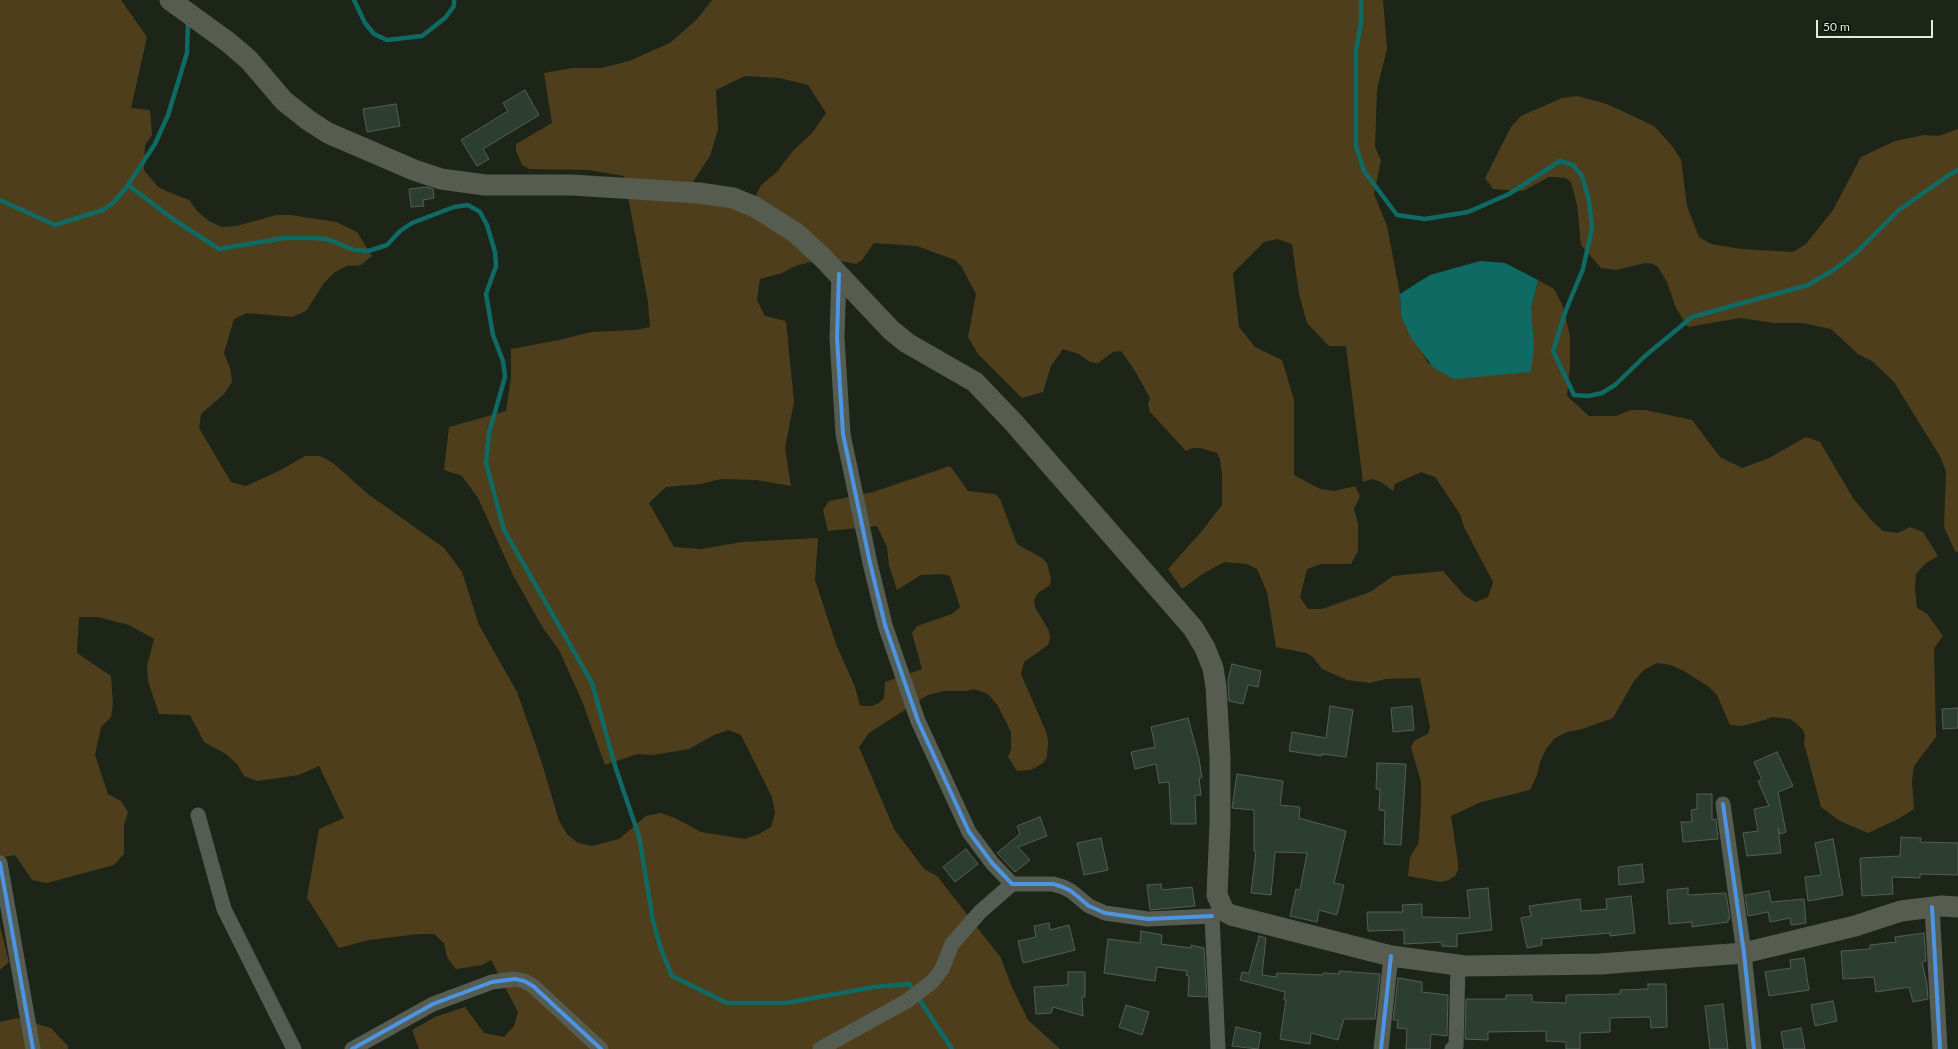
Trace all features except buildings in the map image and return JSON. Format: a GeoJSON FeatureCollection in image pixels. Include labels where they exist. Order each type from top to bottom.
{"type":"FeatureCollection","features":[{"type":"Feature","properties":{"kind":"main road"},"geometry":{"type":"LineString","coordinates":[[170,0],[249,60],[284,101],[308,120],[328,133],[414,170],[442,179],[485,185],[572,185],[699,193],[734,198],[755,207],[784,225],[807,243],[840,274],[896,334],[907,343],[975,382],[1014,423],[1193,628],[1205,648],[1213,668],[1216,687],[1220,757],[1220,824],[1217,895],[1218,913],[1325,938],[1391,956],[1458,965],[1600,964],[1744,953],[1855,926],[1901,911],[1932,907],[1958,907]]}},
{"type":"Feature","properties":{"kind":"street"},"geometry":{"type":"LineString","coordinates":[[840,274],[837,338],[843,434],[885,626],[918,721],[969,832],[992,863],[1012,884]]}},
{"type":"Feature","properties":{"kind":"street"},"geometry":{"type":"LineString","coordinates":[[1723,804],[1744,953],[1754,1049]]}},
{"type":"Feature","properties":{"kind":"street"},"geometry":{"type":"LineString","coordinates":[[198,815],[224,909],[294,1049]]}},
{"type":"Feature","properties":{"kind":"street"},"geometry":{"type":"LineString","coordinates":[[0,863],[33,1049]]}},
{"type":"Feature","properties":{"kind":"street"},"geometry":{"type":"LineString","coordinates":[[820,1049],[906,1001],[933,981],[942,969],[952,944],[980,912],[1012,884],[1053,884],[1063,887],[1071,891],[1089,906],[1105,913],[1148,919],[1218,913],[1218,1049]]}},
{"type":"Feature","properties":{"kind":"street"},"geometry":{"type":"LineString","coordinates":[[1932,907],[1940,1049]]}},
{"type":"Feature","properties":{"kind":"street"},"geometry":{"type":"LineString","coordinates":[[1381,1049],[1391,956]]}},
{"type":"Feature","properties":{"kind":"street"},"geometry":{"type":"LineString","coordinates":[[1452,1049],[1456,1046],[1458,965]]}},
{"type":"Feature","properties":{"kind":"street"},"geometry":{"type":"LineString","coordinates":[[352,1049],[433,1004],[492,982],[515,979],[524,981],[533,986],[601,1049]]}},
{"type":"Feature","properties":{"kind":"shaded area"},"geometry":{"type":"Polygon","coordinates":[[[0,0],[121,0],[147,37],[131,108],[150,110],[152,135],[145,145],[144,170],[158,187],[189,200],[198,212],[209,221],[222,227],[236,226],[277,215],[291,215],[336,222],[357,232],[372,256],[361,265],[347,266],[335,272],[324,283],[306,311],[292,317],[247,313],[234,319],[224,353],[230,368],[232,382],[224,394],[201,414],[199,428],[231,482],[246,486],[281,470],[305,456],[320,456],[333,463],[368,494],[444,548],[462,572],[479,625],[517,692],[541,760],[559,821],[567,834],[578,843],[592,846],[619,839],[646,816],[661,813],[675,818],[701,832],[745,839],[759,834],[771,827],[775,813],[772,797],[741,735],[728,730],[714,735],[689,749],[653,755],[637,754],[605,765],[582,701],[559,650],[543,628],[513,575],[478,498],[462,476],[444,470],[449,427],[506,411],[511,377],[511,349],[591,332],[635,330],[650,327],[648,302],[624,176],[589,170],[529,169],[522,165],[516,151],[516,144],[552,123],[544,73],[572,68],[601,68],[629,61],[670,43],[696,20],[712,0],[1383,0],[1387,49],[1377,89],[1375,147],[1381,160],[1374,194],[1387,226],[1400,294],[1401,315],[1428,363],[1508,373],[1531,372],[1531,309],[1538,280],[1554,289],[1562,304],[1570,336],[1570,366],[1567,396],[1589,416],[1616,416],[1630,410],[1645,410],[1692,420],[1720,457],[1742,468],[1769,458],[1806,437],[1820,442],[1853,498],[1873,522],[1883,531],[1898,533],[1910,527],[1923,532],[1938,556],[1926,563],[1916,574],[1915,589],[1917,608],[1927,614],[1943,636],[1934,648],[1936,737],[1914,766],[1912,781],[1914,809],[1898,819],[1868,833],[1840,821],[1821,807],[1804,743],[1805,735],[1796,723],[1790,719],[1772,717],[1742,726],[1730,725],[1717,695],[1709,687],[1684,671],[1671,665],[1657,663],[1644,670],[1634,681],[1613,718],[1582,729],[1567,732],[1555,738],[1546,749],[1530,790],[1481,802],[1451,816],[1458,862],[1458,870],[1455,876],[1449,880],[1441,882],[1408,876],[1410,857],[1418,844],[1421,805],[1421,782],[1411,747],[1415,740],[1428,734],[1430,727],[1420,678],[1385,679],[1370,683],[1347,680],[1322,669],[1313,657],[1306,653],[1276,647],[1267,592],[1257,569],[1247,564],[1224,562],[1204,573],[1182,589],[1168,569],[1201,532],[1222,505],[1222,474],[1220,459],[1217,453],[1201,448],[1192,448],[1186,451],[1150,412],[1148,405],[1150,398],[1135,371],[1121,351],[1113,352],[1098,363],[1090,362],[1079,354],[1063,349],[1051,366],[1043,392],[1022,398],[978,354],[968,337],[976,294],[961,266],[955,260],[917,246],[874,243],[862,260],[856,264],[825,258],[795,266],[782,273],[760,279],[757,300],[765,316],[786,321],[794,402],[785,448],[791,486],[756,480],[721,479],[701,484],[666,487],[649,503],[674,547],[701,549],[742,542],[818,538],[815,580],[836,644],[855,687],[860,706],[872,706],[879,703],[884,698],[885,682],[922,669],[912,633],[917,626],[952,614],[960,607],[950,576],[942,574],[921,575],[897,590],[889,565],[887,547],[877,526],[828,531],[823,510],[829,501],[873,492],[950,466],[968,491],[995,494],[1000,499],[1017,544],[1042,558],[1047,563],[1051,579],[1050,585],[1038,593],[1034,600],[1035,607],[1049,631],[1050,638],[1048,645],[1024,662],[1021,674],[1047,734],[1047,757],[1043,763],[1031,770],[1017,771],[1008,757],[1011,750],[1011,732],[998,706],[988,694],[974,689],[967,691],[944,691],[928,695],[869,733],[859,747],[894,829],[924,869],[937,876],[1001,958],[1011,985],[1028,1020],[1060,1049],[419,1049],[412,1030],[435,1017],[465,1007],[484,1033],[504,1037],[514,1026],[518,1012],[491,960],[482,965],[456,969],[447,957],[444,943],[434,934],[419,934],[369,940],[339,948],[307,898],[319,829],[344,818],[319,766],[299,775],[257,781],[244,776],[237,764],[226,754],[204,742],[190,715],[159,714],[148,681],[147,666],[154,639],[129,625],[98,617],[79,617],[77,653],[111,676],[113,704],[111,717],[101,727],[95,755],[108,794],[121,801],[128,812],[124,825],[124,854],[114,865],[47,883],[32,880],[15,855],[0,858],[0,0]],[[745,76],[716,90],[718,129],[710,156],[681,200],[704,200],[748,213],[761,185],[777,172],[792,152],[813,132],[826,113],[808,85],[779,78],[745,76]],[[1277,239],[1264,242],[1233,273],[1239,327],[1255,347],[1282,360],[1294,400],[1294,475],[1320,489],[1335,491],[1355,486],[1360,496],[1354,509],[1358,524],[1358,551],[1351,564],[1321,564],[1307,569],[1300,597],[1308,609],[1322,609],[1370,592],[1393,576],[1443,571],[1464,595],[1475,602],[1488,597],[1493,582],[1464,527],[1460,514],[1435,477],[1421,472],[1395,484],[1393,491],[1381,482],[1372,479],[1363,482],[1346,346],[1329,346],[1307,323],[1299,294],[1292,244],[1277,239]]]}},
{"type":"Feature","properties":{"kind":"shaded area"},"geometry":{"type":"Polygon","coordinates":[[[1577,96],[1607,104],[1654,126],[1673,147],[1681,160],[1687,206],[1699,237],[1711,244],[1741,249],[1793,252],[1806,244],[1833,210],[1861,157],[1895,141],[1924,135],[1939,136],[1958,129],[1958,552],[1955,551],[1944,527],[1946,472],[1941,458],[1894,382],[1872,361],[1858,354],[1831,329],[1803,323],[1774,323],[1740,318],[1688,327],[1676,308],[1667,282],[1658,267],[1653,264],[1645,263],[1616,270],[1601,268],[1581,245],[1577,205],[1571,182],[1565,178],[1549,177],[1523,191],[1493,189],[1485,178],[1511,127],[1521,116],[1562,98],[1577,96]]]}},
{"type":"Feature","properties":{"kind":"shaded area"},"geometry":{"type":"Polygon","coordinates":[[[0,926],[9,962],[0,970],[0,926]]]}},
{"type":"Feature","properties":{"kind":"shaded area"},"geometry":{"type":"Polygon","coordinates":[[[17,1018],[51,1028],[68,1046],[68,1049],[0,1049],[0,1022],[17,1018]]]}},
{"type":"Feature","properties":{"kind":"water"},"geometry":{"type":"Polygon","coordinates":[[[1480,261],[1505,263],[1538,280],[1531,309],[1534,347],[1531,372],[1454,379],[1434,368],[1411,338],[1401,315],[1400,294],[1430,275],[1480,261]]]}},
{"type":"Feature","properties":{"kind":"waterway"},"geometry":{"type":"LineString","coordinates":[[354,0],[365,23],[374,34],[387,40],[422,36],[445,18],[454,6],[454,0]]}},
{"type":"Feature","properties":{"kind":"waterway"},"geometry":{"type":"LineString","coordinates":[[1361,0],[1361,22],[1356,51],[1356,146],[1364,171],[1397,215],[1425,219],[1468,212],[1509,194],[1560,161],[1573,165],[1582,176],[1589,200],[1592,228],[1583,269],[1566,310],[1553,351],[1574,395],[1588,396],[1602,393],[1615,385],[1645,356],[1692,317],[1808,285],[1835,269],[1858,251],[1899,210],[1958,170]]}},
{"type":"Feature","properties":{"kind":"waterway"},"geometry":{"type":"LineString","coordinates":[[0,200],[55,225],[103,210],[114,202],[128,185],[155,144],[168,115],[187,53],[188,20]]}},
{"type":"Feature","properties":{"kind":"waterway"},"geometry":{"type":"LineString","coordinates":[[128,185],[173,219],[219,249],[284,238],[314,238],[327,239],[354,250],[368,251],[387,245],[400,231],[412,223],[454,207],[468,205],[480,212],[487,225],[495,252],[496,266],[486,294],[493,335],[503,361],[505,377],[489,433],[486,463],[504,530],[592,683],[616,769],[639,836],[653,921],[661,949],[672,976],[727,1003],[786,1003],[874,987],[909,984],[952,1049]]}},
{"type":"Feature","properties":{"kind":"cycle path"},"geometry":{"type":"LineString","coordinates":[[839,274],[837,338],[843,434],[870,563],[885,625],[918,721],[969,832],[992,863],[1012,884],[1053,884],[1063,887],[1071,891],[1089,906],[1105,913],[1148,919],[1212,916]]}},
{"type":"Feature","properties":{"kind":"cycle path"},"geometry":{"type":"LineString","coordinates":[[1723,804],[1744,953],[1754,1049]]}},
{"type":"Feature","properties":{"kind":"cycle path"},"geometry":{"type":"LineString","coordinates":[[0,863],[33,1049]]}},
{"type":"Feature","properties":{"kind":"cycle path"},"geometry":{"type":"LineString","coordinates":[[1932,907],[1940,1049]]}},
{"type":"Feature","properties":{"kind":"cycle path"},"geometry":{"type":"LineString","coordinates":[[1381,1049],[1391,956]]}},
{"type":"Feature","properties":{"kind":"cycle path"},"geometry":{"type":"LineString","coordinates":[[352,1049],[433,1004],[492,982],[515,979],[524,981],[533,986],[601,1049]]}}]}
